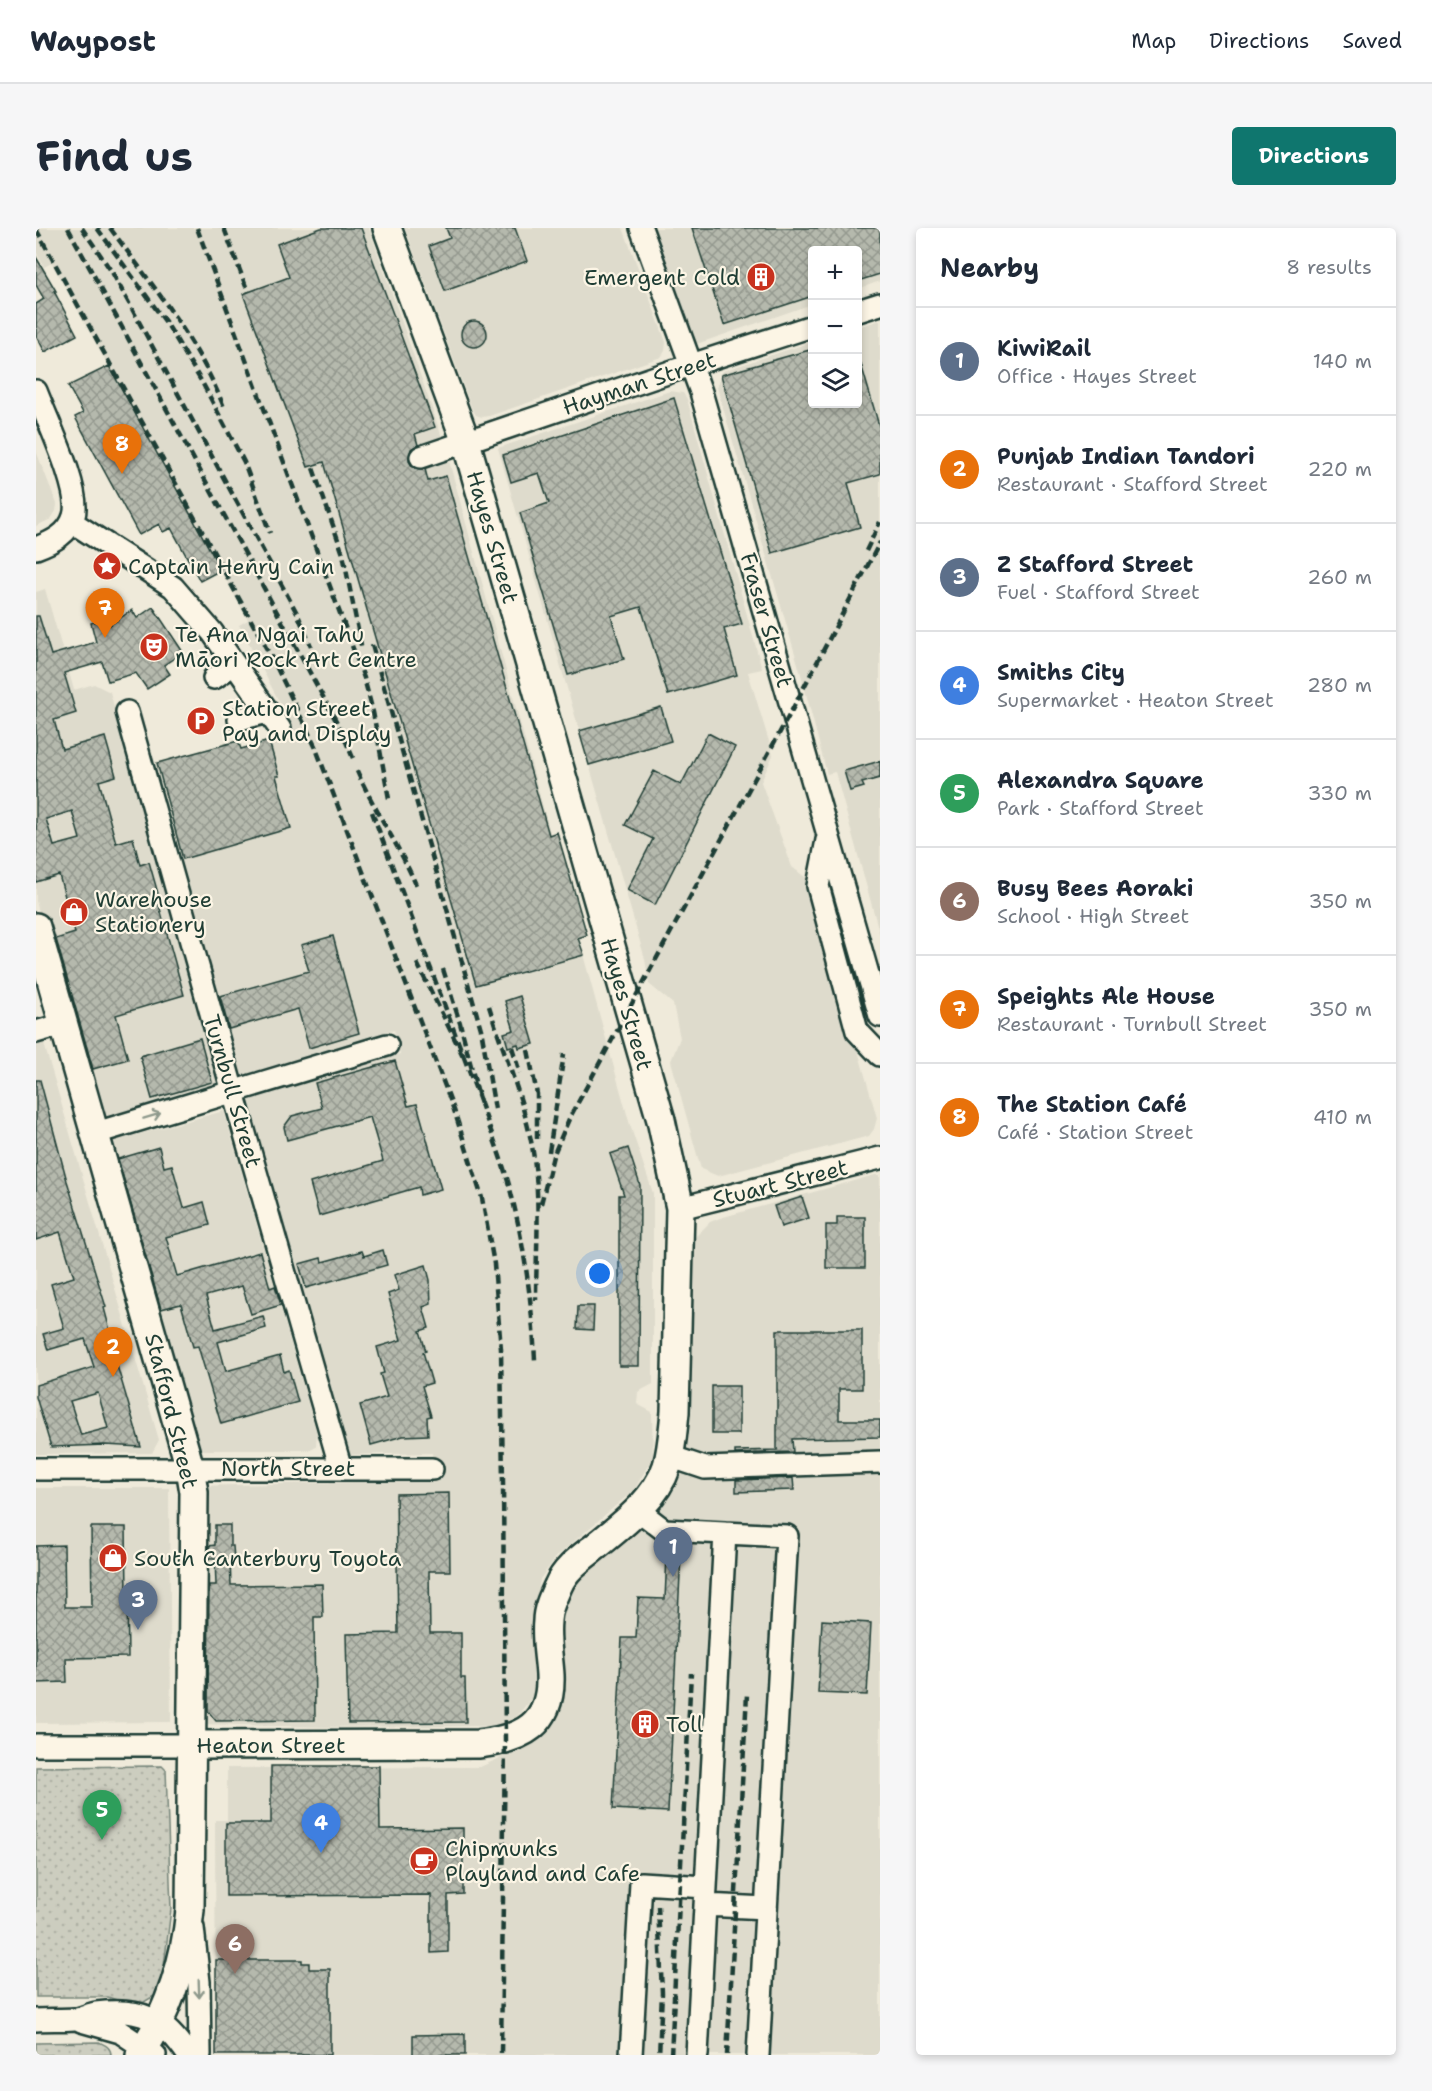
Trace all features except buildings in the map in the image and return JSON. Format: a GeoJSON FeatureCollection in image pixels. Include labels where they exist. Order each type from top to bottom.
{"type":"FeatureCollection","features":[{"type":"Feature","properties":{"kind":"main road","name":"Hayes Street"},"geometry":{"type":"LineString","coordinates":[[387,228],[466,442],[659,1114],[680,1208],[675,1412],[669,1456],[662,1477],[638,1510],[573,1565],[561,1579],[547,1616],[550,1684],[546,1706],[536,1723],[505,1741]]}},
{"type":"Feature","properties":{"kind":"main road","name":"Stafford Street"},"geometry":{"type":"LineString","coordinates":[[36,927],[190,1468],[194,1492],[190,1910],[187,1939],[174,1989],[147,2052]]}},
{"type":"Feature","properties":{"kind":"main road","name":"Heaton Street"},"geometry":{"type":"LineString","coordinates":[[192,1745],[478,1744],[505,1741]]}},
{"type":"Feature","properties":{"kind":"street","name":"Fraser Street"},"geometry":{"type":"LineString","coordinates":[[641,228],[705,404],[880,1017]]}},
{"type":"Feature","properties":{"kind":"street"},"geometry":{"type":"LineString","coordinates":[[862,310],[880,304]]}},
{"type":"Feature","properties":{"kind":"street","name":"Hayman Street"},"geometry":{"type":"LineString","coordinates":[[421,457],[808,328]]}},
{"type":"Feature","properties":{"kind":"street"},"geometry":{"type":"LineString","coordinates":[[36,391],[74,492],[76,505],[72,522],[58,538],[36,548]]}},
{"type":"Feature","properties":{"kind":"street"},"geometry":{"type":"LineString","coordinates":[[72,522],[172,587],[212,632],[280,729]]}},
{"type":"Feature","properties":{"kind":"street"},"geometry":{"type":"LineString","coordinates":[[214,678],[234,664]]}},
{"type":"Feature","properties":{"kind":"street","name":"Turnbull Street"},"geometry":{"type":"LineString","coordinates":[[127,712],[341,1469]]}},
{"type":"Feature","properties":{"kind":"street"},"geometry":{"type":"LineString","coordinates":[[239,719],[268,712]]}},
{"type":"Feature","properties":{"kind":"street"},"geometry":{"type":"LineString","coordinates":[[828,836],[818,886],[857,1031],[880,1055]]}},
{"type":"Feature","properties":{"kind":"street"},"geometry":{"type":"LineString","coordinates":[[36,1032],[64,1024]]}},
{"type":"Feature","properties":{"kind":"street"},"geometry":{"type":"LineString","coordinates":[[96,1133],[387,1045]]}},
{"type":"Feature","properties":{"kind":"street","name":"Stuart Street"},"geometry":{"type":"LineString","coordinates":[[680,1208],[880,1158]]}},
{"type":"Feature","properties":{"kind":"street"},"geometry":{"type":"LineString","coordinates":[[669,1456],[705,1468],[880,1462]]}},
{"type":"Feature","properties":{"kind":"street","name":"North Street"},"geometry":{"type":"LineString","coordinates":[[36,1469],[432,1469]]}},
{"type":"Feature","properties":{"kind":"street"},"geometry":{"type":"LineString","coordinates":[[638,1510],[664,1530],[787,1536],[758,2055]]}},
{"type":"Feature","properties":{"kind":"street"},"geometry":{"type":"LineString","coordinates":[[697,2055],[725,1533]]}},
{"type":"Feature","properties":{"kind":"street","name":"Heaton Street"},"geometry":{"type":"LineString","coordinates":[[36,1745],[192,1745]]}},
{"type":"Feature","properties":{"kind":"street"},"geometry":{"type":"LineString","coordinates":[[631,2055],[641,1883],[766,1908]]}},
{"type":"Feature","properties":{"kind":"street"},"geometry":{"type":"LineString","coordinates":[[190,1910],[199,1982],[200,2055]]}},
{"type":"Feature","properties":{"kind":"street"},"geometry":{"type":"LineString","coordinates":[[76,2019],[93,2013],[130,2011],[139,2013],[159,2023],[179,2042],[188,2055]]}},
{"type":"Feature","properties":{"kind":"street"},"geometry":{"type":"LineString","coordinates":[[36,2020],[76,2019],[112,2029],[147,2052]]}},
{"type":"Feature","properties":{"kind":"shaded area"},"geometry":{"type":"Polygon","coordinates":[[[36,228],[369,228],[445,446],[606,1039],[630,1125],[653,1193],[653,1384],[638,1392],[637,1404],[652,1412],[653,1457],[634,1490],[557,1556],[540,1579],[536,1606],[536,1692],[518,1715],[498,1726],[324,1727],[197,1724],[196,1486],[434,1480],[432,1453],[347,1455],[248,1096],[400,1054],[394,1030],[238,1078],[157,763],[238,741],[241,749],[289,736],[292,726],[239,625],[248,620],[52,263],[44,267],[36,252],[36,228]]]}},
{"type":"Feature","properties":{"kind":"shaded area"},"geometry":{"type":"Polygon","coordinates":[[[405,228],[623,228],[666,342],[665,351],[661,357],[489,416],[476,415],[405,228]]]}},
{"type":"Feature","properties":{"kind":"shaded area","name":"Emergent Cold"},"geometry":{"type":"Polygon","coordinates":[[[650,228],[880,228],[880,281],[862,288],[862,246],[808,246],[808,305],[691,346],[650,228]]]}},
{"type":"Feature","properties":{"kind":"shaded area"},"geometry":{"type":"Polygon","coordinates":[[[880,320],[880,935],[835,772],[827,774],[802,678],[717,387],[723,371],[808,343],[808,408],[862,408],[862,326],[880,320]]]}},
{"type":"Feature","properties":{"kind":"shaded area"},"geometry":{"type":"Polygon","coordinates":[[[670,391],[683,393],[687,399],[762,669],[748,672],[773,755],[761,782],[792,867],[810,881],[877,1118],[869,1136],[718,1176],[701,1169],[671,1061],[680,1038],[673,1004],[649,984],[645,959],[498,448],[670,391]]]}},
{"type":"Feature","properties":{"kind":"shaded area"},"geometry":{"type":"Polygon","coordinates":[[[36,451],[57,504],[51,519],[36,526],[36,451]]]}},
{"type":"Feature","properties":{"kind":"shaded area"},"geometry":{"type":"Polygon","coordinates":[[[45,589],[74,690],[94,684],[110,692],[218,1086],[95,1119],[36,901],[36,592],[45,589]]]}},
{"type":"Feature","properties":{"kind":"shaded area"},"geometry":{"type":"Polygon","coordinates":[[[42,1037],[159,1440],[152,1453],[36,1454],[36,1039],[42,1037]]]}},
{"type":"Feature","properties":{"kind":"shaded area"},"geometry":{"type":"Polygon","coordinates":[[[224,1111],[317,1434],[316,1446],[309,1450],[200,1450],[194,1440],[106,1143],[224,1111]]]}},
{"type":"Feature","properties":{"kind":"shaded area"},"geometry":{"type":"Polygon","coordinates":[[[880,1175],[880,2055],[216,2055],[215,1820],[227,1820],[227,1768],[480,1767],[536,1742],[549,1727],[560,1706],[562,1695],[554,1630],[567,1592],[578,1579],[661,1509],[678,1481],[682,1467],[693,1244],[696,1236],[710,1222],[720,1218],[880,1175]]]}},
{"type":"Feature","properties":{"kind":"shaded area"},"geometry":{"type":"Polygon","coordinates":[[[36,1488],[169,1488],[171,1722],[36,1723],[36,1488]]]}},
{"type":"Feature","properties":{"kind":"shaded area"},"geometry":{"type":"Polygon","coordinates":[[[162,1766],[166,1770],[171,1909],[162,1982],[154,1996],[144,2002],[128,2004],[108,1997],[36,1997],[36,1767],[162,1766]]]}},
{"type":"Feature","properties":{"kind":"shaded area"},"geometry":{"type":"Polygon","coordinates":[[[99,2042],[109,2048],[111,2055],[36,2055],[36,2043],[99,2042]]]}},
{"type":"Feature","properties":{"kind":"railway"},"geometry":{"type":"LineString","coordinates":[[68,228],[340,728],[353,758]]}},
{"type":"Feature","properties":{"kind":"railway"},"geometry":{"type":"LineString","coordinates":[[82,228],[112,272],[298,615],[311,646]]}},
{"type":"Feature","properties":{"kind":"railway"},"geometry":{"type":"LineString","coordinates":[[97,228],[167,324],[203,384],[244,462],[270,533]]}},
{"type":"Feature","properties":{"kind":"railway"},"geometry":{"type":"LineString","coordinates":[[110,228],[189,338],[225,410]]}},
{"type":"Feature","properties":{"kind":"railway"},"geometry":{"type":"LineString","coordinates":[[197,228],[364,678],[373,712],[389,799]]}},
{"type":"Feature","properties":{"kind":"railway"},"geometry":{"type":"LineString","coordinates":[[224,228],[248,292]]}},
{"type":"Feature","properties":{"kind":"railway"},"geometry":{"type":"LineString","coordinates":[[36,229],[275,664],[315,746],[454,1110],[482,1198],[494,1264],[501,1349],[505,1741],[501,2055]]}},
{"type":"Feature","properties":{"kind":"railway"},"geometry":{"type":"LineString","coordinates":[[313,468],[343,554],[362,650]]}},
{"type":"Feature","properties":{"kind":"railway"},"geometry":{"type":"LineString","coordinates":[[866,551],[880,522]]}},
{"type":"Feature","properties":{"kind":"railway"},"geometry":{"type":"LineString","coordinates":[[541,1204],[553,1156],[569,1119],[792,710],[880,542]]}},
{"type":"Feature","properties":{"kind":"railway"},"geometry":{"type":"LineString","coordinates":[[372,645],[481,1029],[495,1109]]}},
{"type":"Feature","properties":{"kind":"railway"},"geometry":{"type":"LineString","coordinates":[[357,771],[416,885]]}},
{"type":"Feature","properties":{"kind":"railway"},"geometry":{"type":"LineString","coordinates":[[372,812],[465,1060],[417,963]]}},
{"type":"Feature","properties":{"kind":"railway"},"geometry":{"type":"LineString","coordinates":[[443,969],[480,1101],[465,1060]]}},
{"type":"Feature","properties":{"kind":"railway"},"geometry":{"type":"LineString","coordinates":[[489,1006],[520,1097],[533,1152],[537,1207],[536,1300]]}},
{"type":"Feature","properties":{"kind":"railway"},"geometry":{"type":"LineString","coordinates":[[512,1047],[520,1073]]}},
{"type":"Feature","properties":{"kind":"railway"},"geometry":{"type":"LineString","coordinates":[[528,1050],[537,1094],[537,1142]]}},
{"type":"Feature","properties":{"kind":"railway"},"geometry":{"type":"LineString","coordinates":[[549,1152],[564,1054]]}},
{"type":"Feature","properties":{"kind":"railway"},"geometry":{"type":"LineString","coordinates":[[480,1101],[506,1174],[519,1228],[532,1316],[535,1360]]}},
{"type":"Feature","properties":{"kind":"railway"},"geometry":{"type":"LineString","coordinates":[[671,2055],[691,1673]]}},
{"type":"Feature","properties":{"kind":"railway"},"geometry":{"type":"LineString","coordinates":[[727,2055],[747,1694]]}},
{"type":"Feature","properties":{"kind":"railway"},"geometry":{"type":"LineString","coordinates":[[658,1906],[662,1993],[659,2055]]}},
{"type":"Feature","properties":{"kind":"place","name":"Emergent Cold"},"geometry":{"type":"Point","coordinates":[761,277]}},
{"type":"Feature","properties":{"kind":"place","name":"The Station Café"},"geometry":{"type":"Point","coordinates":[122,474]}},
{"type":"Feature","properties":{"kind":"place","name":"Captain Henry Cain"},"geometry":{"type":"Point","coordinates":[107,566]}},
{"type":"Feature","properties":{"kind":"place","name":"Speights Ale House"},"geometry":{"type":"Point","coordinates":[105,638]}},
{"type":"Feature","properties":{"kind":"place","name":"Te Ana Ngai Tahu Māori Rock Art Centre"},"geometry":{"type":"Point","coordinates":[154,647]}},
{"type":"Feature","properties":{"kind":"place","name":"Station Street Pay and Display"},"geometry":{"type":"Point","coordinates":[201,721]}},
{"type":"Feature","properties":{"kind":"place","name":"Warehouse Stationery"},"geometry":{"type":"Point","coordinates":[74,912]}},
{"type":"Feature","properties":{"kind":"place","name":"Punjab Indian Tandori"},"geometry":{"type":"Point","coordinates":[113,1377]}},
{"type":"Feature","properties":{"kind":"place","name":"South Canterbury Toyota"},"geometry":{"type":"Point","coordinates":[113,1558]}},
{"type":"Feature","properties":{"kind":"place","name":"KiwiRail"},"geometry":{"type":"Point","coordinates":[673,1577]}},
{"type":"Feature","properties":{"kind":"place","name":"Z Stafford Street"},"geometry":{"type":"Point","coordinates":[138,1630]}},
{"type":"Feature","properties":{"kind":"place","name":"Toll"},"geometry":{"type":"Point","coordinates":[645,1724]}},
{"type":"Feature","properties":{"kind":"place","name":"Alexandra Square"},"geometry":{"type":"Point","coordinates":[102,1840]}},
{"type":"Feature","properties":{"kind":"place","name":"Smiths City"},"geometry":{"type":"Point","coordinates":[321,1853]}},
{"type":"Feature","properties":{"kind":"place","name":"Chipmunks Playland and Cafe"},"geometry":{"type":"Point","coordinates":[424,1861]}},
{"type":"Feature","properties":{"kind":"place","name":"Busy Bees Aoraki"},"geometry":{"type":"Point","coordinates":[235,1974]}}]}
